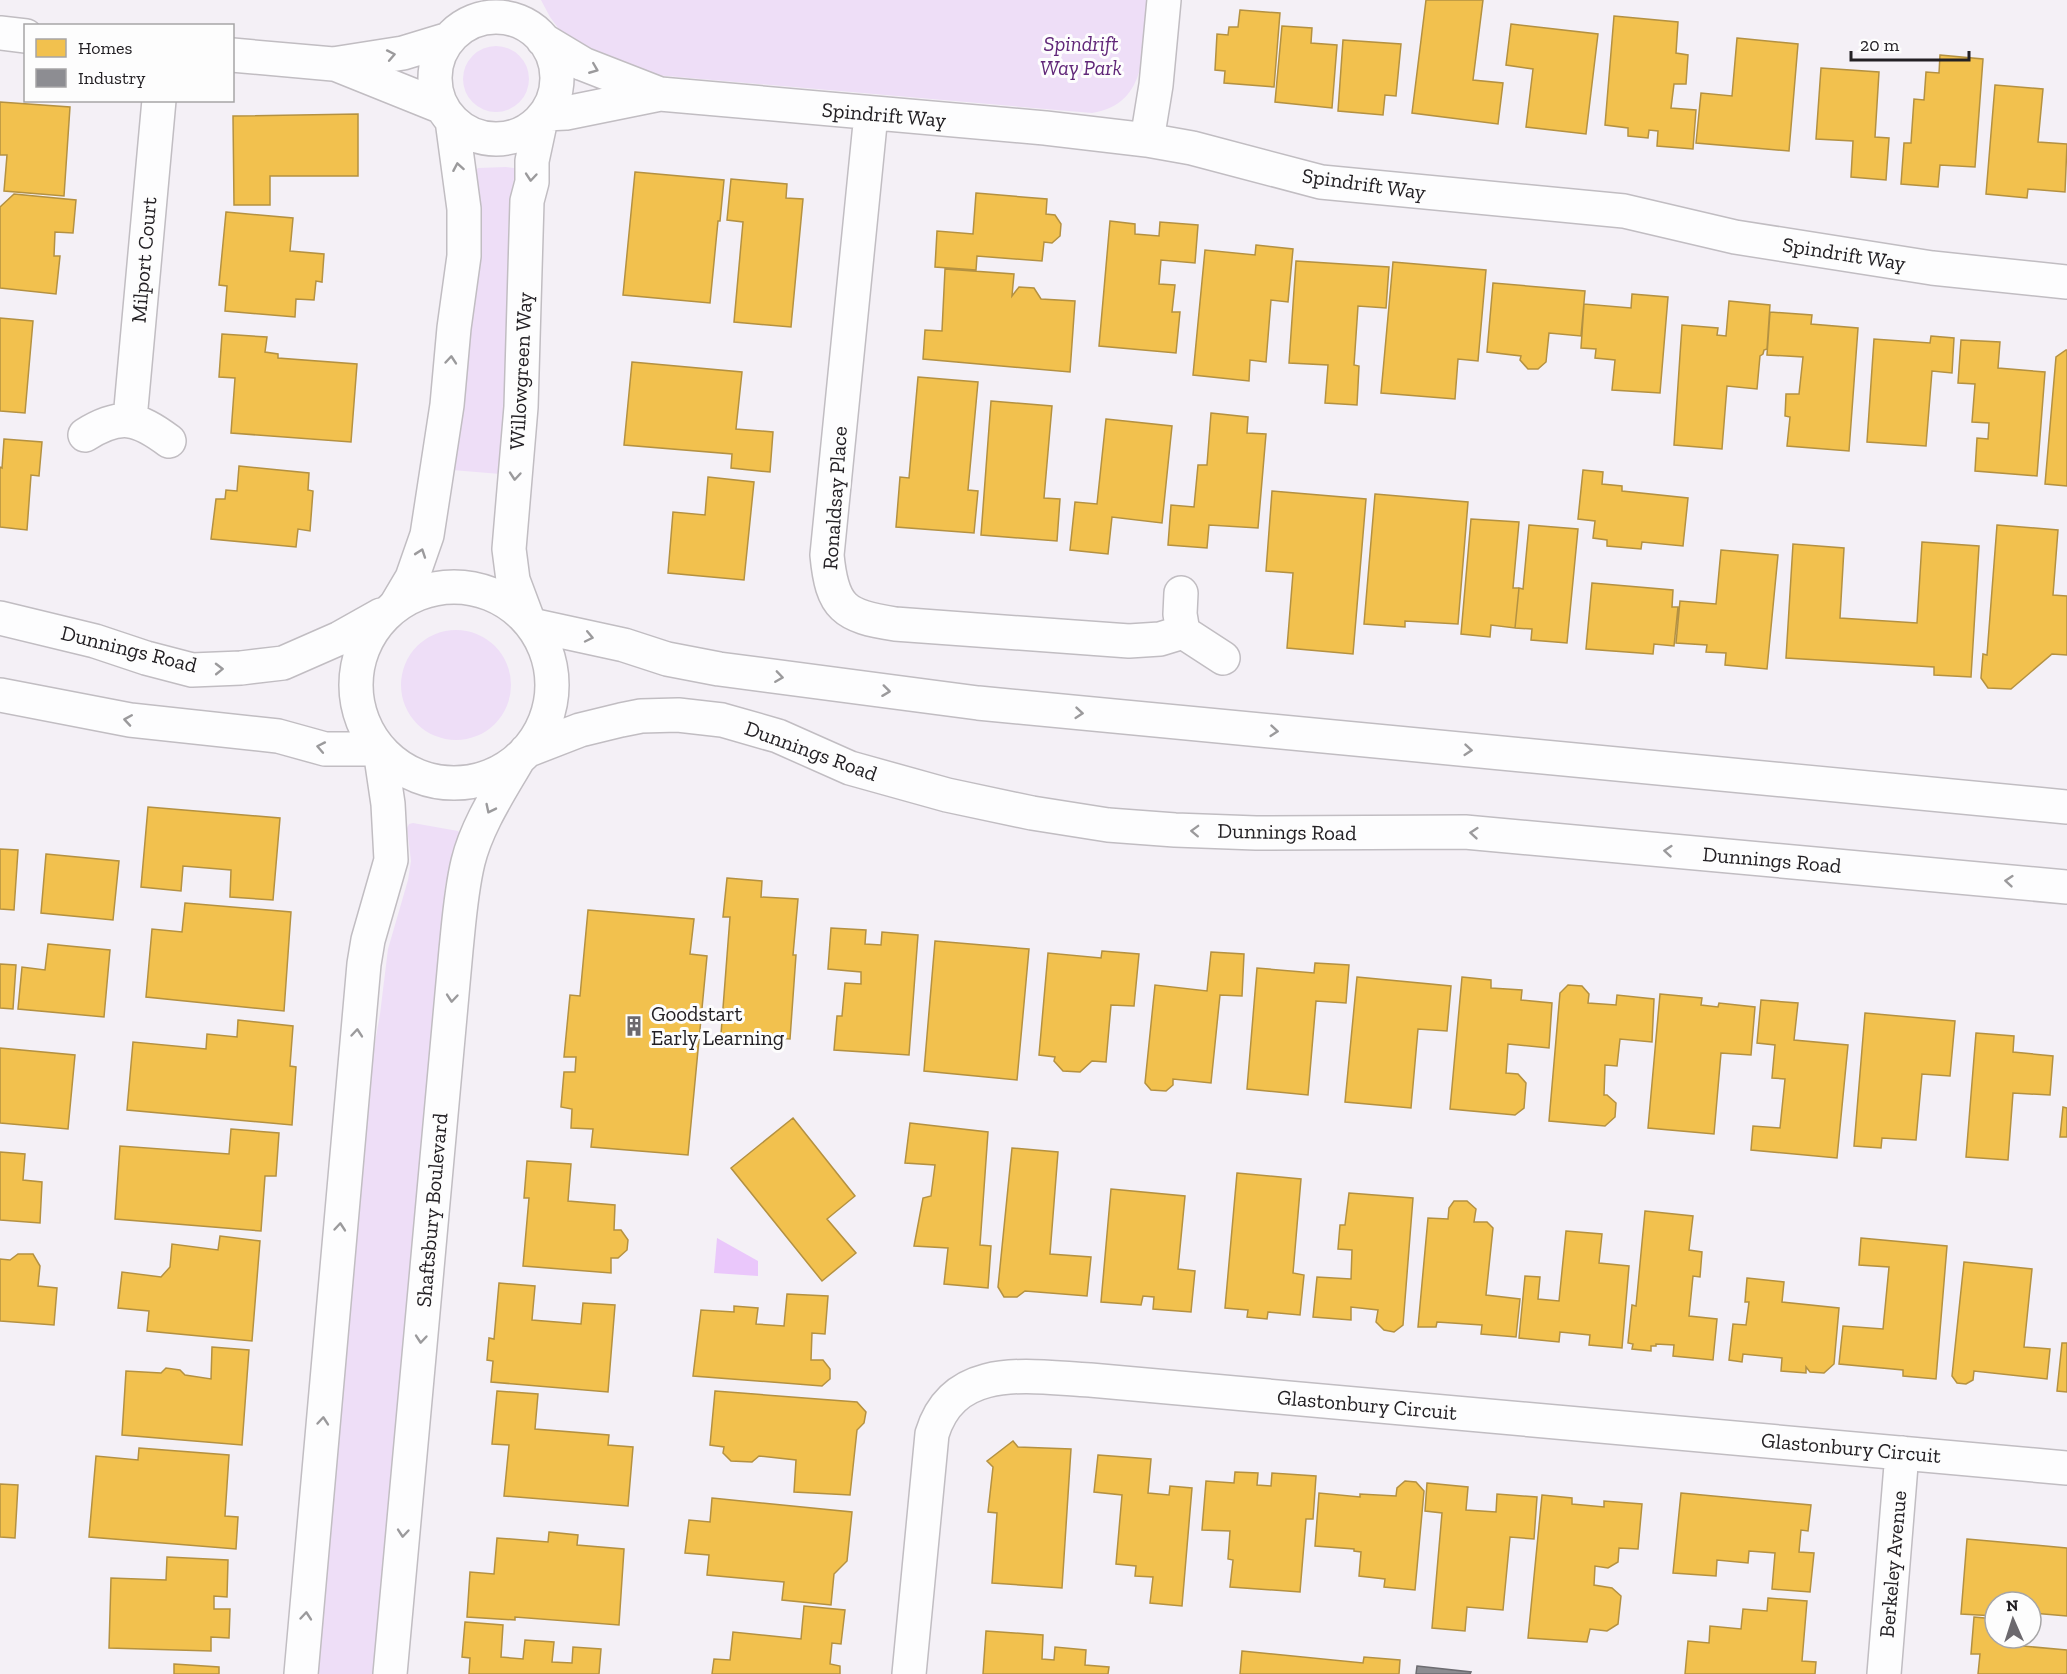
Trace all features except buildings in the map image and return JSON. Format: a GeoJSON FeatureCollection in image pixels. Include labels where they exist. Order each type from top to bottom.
{"type":"FeatureCollection","features":[{"type":"Feature","properties":{"kind":"street"},"geometry":{"type":"LineString","coordinates":[[393,607],[420,592],[438,588],[465,588],[483,591],[500,598],[515,608],[530,623],[546,649],[551,666],[552,694],[546,720],[538,736],[523,754],[498,773],[465,783],[448,783],[414,775],[392,762],[379,749],[358,710],[355,677],[368,635],[393,607],[412,579],[427,535],[445,416],[464,256],[464,209],[447,113],[435,80],[436,65],[468,0]]}},
{"type":"Feature","properties":{"kind":"street"},"geometry":{"type":"LineString","coordinates":[[333,64],[447,113],[475,135],[489,138],[517,135],[543,117],[553,100],[556,84],[556,69],[551,54],[541,38],[527,0]]}},
{"type":"Feature","properties":{"kind":"street"},"geometry":{"type":"LineString","coordinates":[[1147,140],[1156,85],[1164,0]]}},
{"type":"Feature","properties":{"kind":"street"},"geometry":{"type":"LineString","coordinates":[[234,55],[333,64],[403,53],[452,36],[467,24],[479,20],[505,18],[517,21],[541,38]]}},
{"type":"Feature","properties":{"kind":"street"},"geometry":{"type":"LineString","coordinates":[[0,33],[24,36]]}},
{"type":"Feature","properties":{"kind":"street","name":"Spindrift Way"},"geometry":{"type":"LineString","coordinates":[[541,38],[583,64],[660,94],[1045,128],[1147,140],[1191,148],[1321,182],[1624,211],[1735,237],[1932,268],[2067,282]]}},
{"type":"Feature","properties":{"kind":"street","name":"Spindrift Way"},"geometry":{"type":"LineString","coordinates":[[543,117],[660,94]]}},
{"type":"Feature","properties":{"kind":"street","name":"Milport Court"},"geometry":{"type":"LineString","coordinates":[[129,419],[159,102]]}},
{"type":"Feature","properties":{"kind":"street","name":"Ronaldsay Place"},"geometry":{"type":"LineString","coordinates":[[871,114],[827,555],[830,582],[834,594],[841,604],[861,617],[896,624],[1129,641],[1160,639],[1183,632]]}},
{"type":"Feature","properties":{"kind":"street","name":"Willowgreen Way"},"geometry":{"type":"LineString","coordinates":[[530,623],[513,580],[509,549],[521,407],[527,201],[532,182],[532,161],[543,117]]}},
{"type":"Feature","properties":{"kind":"street"},"geometry":{"type":"LineString","coordinates":[[85,435],[112,421],[129,419],[142,423],[169,441]]}},
{"type":"Feature","properties":{"kind":"street"},"geometry":{"type":"LineString","coordinates":[[1181,593],[1180,614],[1183,632],[1223,658]]}},
{"type":"Feature","properties":{"kind":"street","name":"Dunnings Road"},"geometry":{"type":"LineString","coordinates":[[0,618],[95,640],[146,658],[192,670],[283,663],[340,638],[393,607]]}},
{"type":"Feature","properties":{"kind":"street"},"geometry":{"type":"LineString","coordinates":[[530,623],[624,645],[667,659],[719,669],[978,703],[2067,807]]}},
{"type":"Feature","properties":{"kind":"street"},"geometry":{"type":"LineString","coordinates":[[0,695],[130,720],[278,736],[325,749],[379,749]]}},
{"type":"Feature","properties":{"kind":"street","name":"Dunnings Road"},"geometry":{"type":"LineString","coordinates":[[523,754],[580,730],[641,716],[678,715],[722,720],[778,736],[850,768],[947,795],[1032,813],[1108,825],[1256,833],[1465,832],[2067,887]]}},
{"type":"Feature","properties":{"kind":"street"},"geometry":{"type":"LineString","coordinates":[[301,1674],[364,964],[368,940],[391,860],[388,804],[379,749]]}},
{"type":"Feature","properties":{"kind":"street","name":"Shaftsbury Boulevard"},"geometry":{"type":"LineString","coordinates":[[390,1674],[464,880],[473,847],[483,824],[500,790],[523,754]]}},
{"type":"Feature","properties":{"kind":"street","name":"Glastonbury Circuit"},"geometry":{"type":"LineString","coordinates":[[909,1674],[932,1434],[937,1418],[955,1398],[976,1383],[996,1377],[1024,1376],[1090,1380],[2067,1468]]}},
{"type":"Feature","properties":{"kind":"street","name":"Berkeley Avenue"},"geometry":{"type":"LineString","coordinates":[[1884,1674],[1902,1453]]}},
{"type":"Feature","properties":{"kind":"green space","name":"Spindrift Way Park"},"geometry":{"type":"Polygon","coordinates":[[[541,0],[1147,0],[1143,54],[1134,85],[1124,98],[1111,107],[1092,113],[644,74],[621,68],[561,32],[541,0]]]}},
{"type":"Feature","properties":{"kind":"green space"},"geometry":{"type":"Polygon","coordinates":[[[496,46],[509,49],[519,56],[526,66],[529,79],[526,92],[519,102],[509,109],[496,112],[483,109],[473,102],[466,92],[463,79],[466,66],[473,56],[483,49],[496,46]]]}},
{"type":"Feature","properties":{"kind":"green space"},"geometry":{"type":"Polygon","coordinates":[[[514,168],[515,173],[509,209],[508,263],[511,309],[500,474],[452,470],[472,306],[481,259],[476,170],[514,168]]]}},
{"type":"Feature","properties":{"kind":"green space"},"geometry":{"type":"Polygon","coordinates":[[[456,630],[477,634],[495,646],[507,664],[511,685],[507,706],[495,724],[477,736],[456,740],[435,736],[417,724],[405,706],[401,685],[405,664],[417,646],[435,634],[456,630]]]}},
{"type":"Feature","properties":{"kind":"green space"},"geometry":{"type":"Polygon","coordinates":[[[413,823],[458,831],[462,835],[452,858],[445,886],[373,1674],[315,1674],[370,1071],[388,949],[408,880],[411,861],[407,828],[413,823]]]}},
{"type":"Feature","properties":{"kind":"shaded area"},"geometry":{"type":"Polygon","coordinates":[[[717,1238],[758,1261],[758,1276],[714,1273],[717,1238]]]}},
{"type":"Feature","properties":{"kind":"place","name":"Goodstart Early Learning"},"geometry":{"type":"Point","coordinates":[634,1026]}}]}
